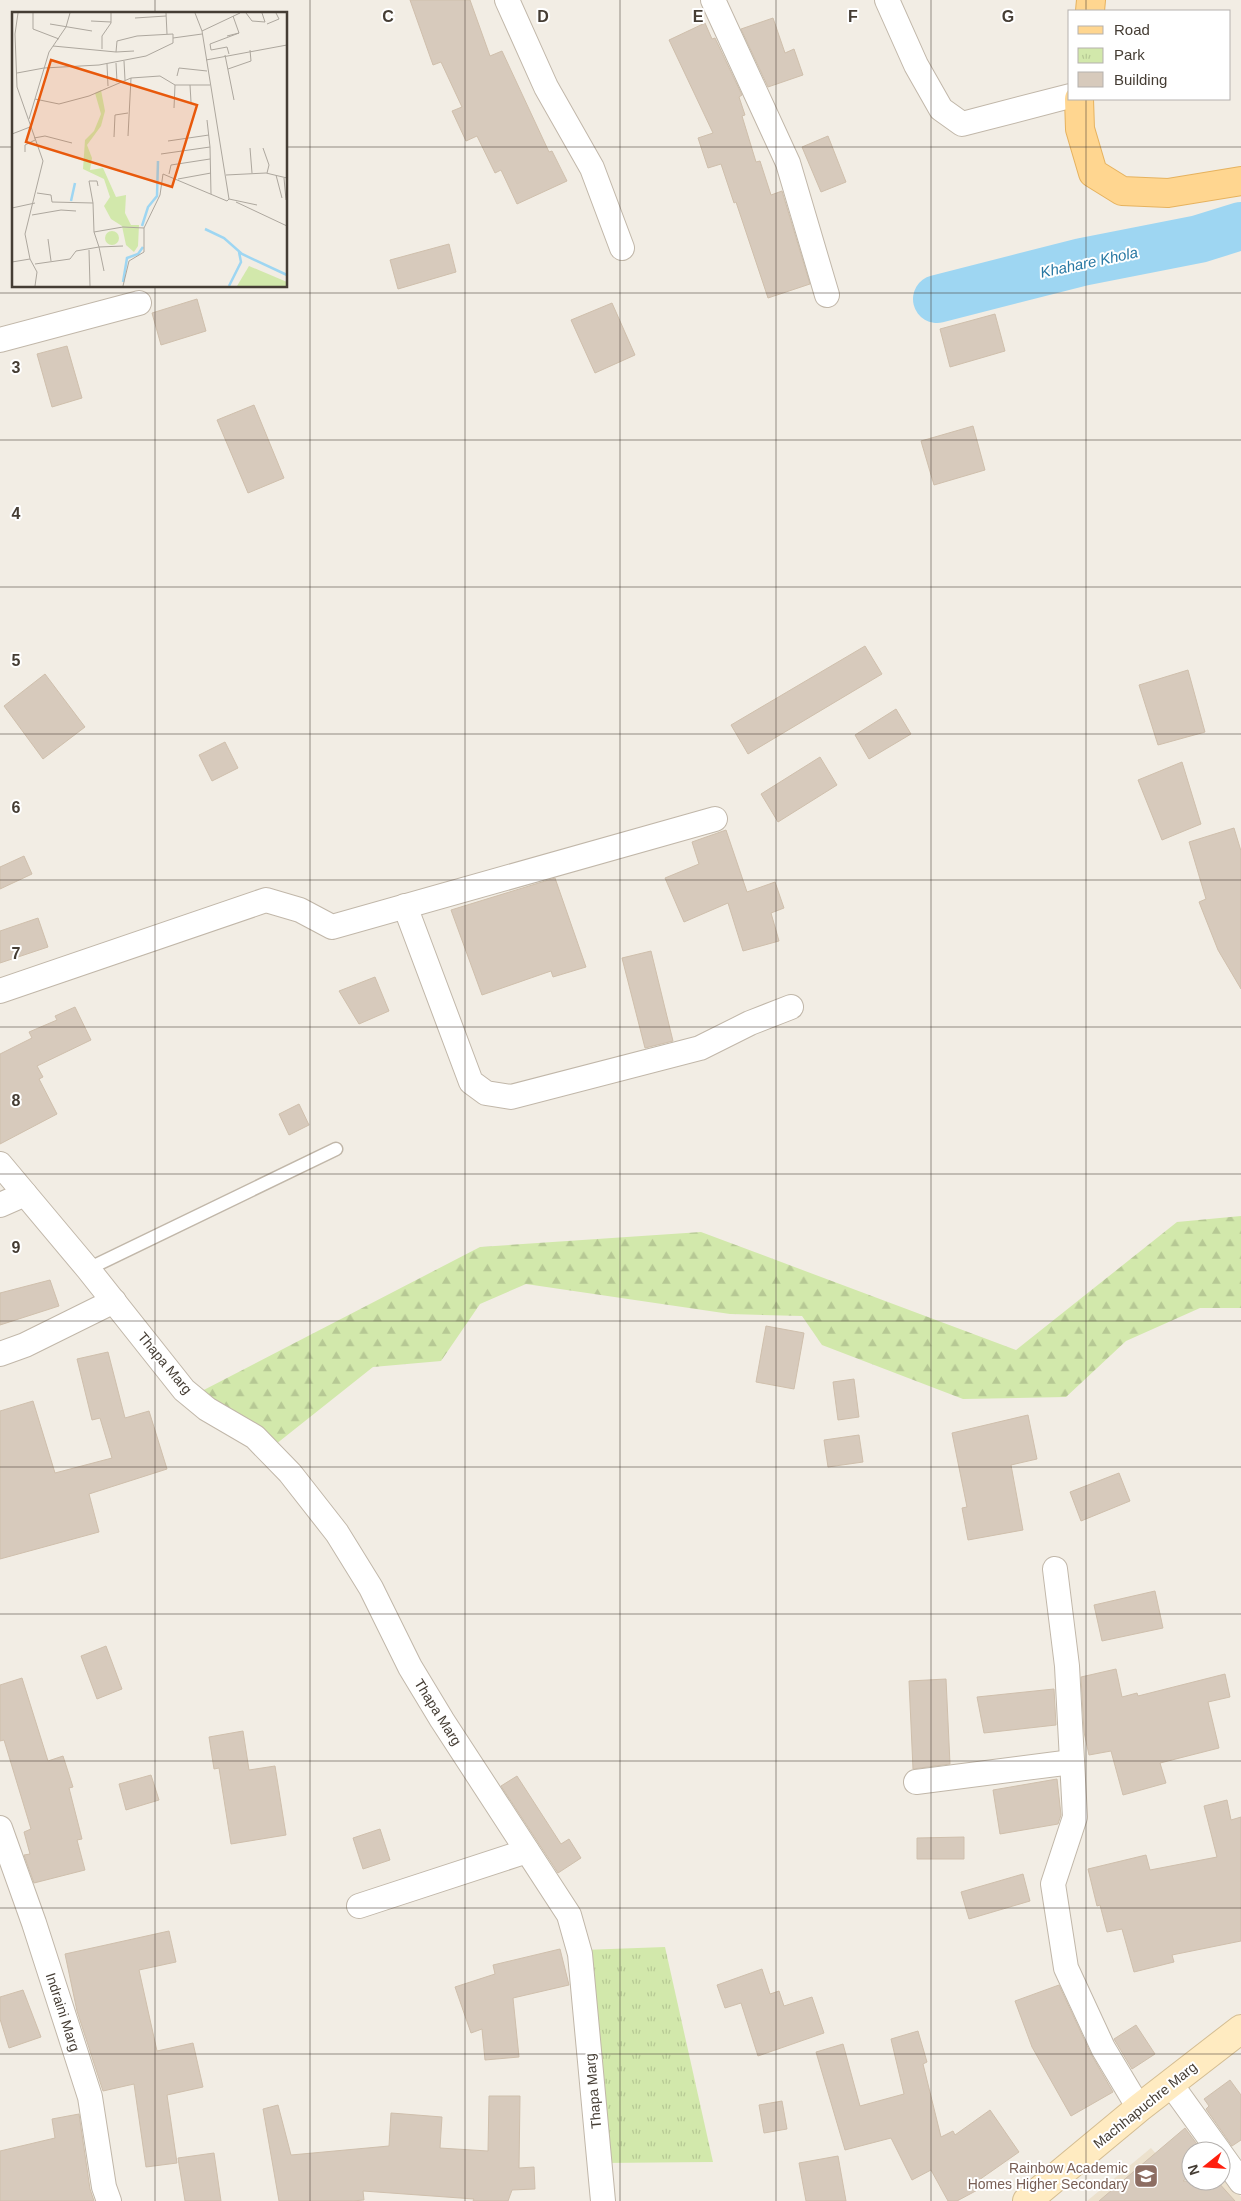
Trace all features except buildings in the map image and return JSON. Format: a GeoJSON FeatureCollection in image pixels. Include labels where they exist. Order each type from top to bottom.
{"type":"FeatureCollection","features":[{"type":"Feature","properties":{"kind":"main road"},"geometry":{"type":"LineString","coordinates":[[1079,100],[1080,129],[1093,173],[1122,191],[1168,193],[1241,181]]}},
{"type":"Feature","properties":{"kind":"main road","name":"Machhapuchre Marg"},"geometry":{"type":"LineString","coordinates":[[1027,2201],[1139,2108],[1241,2029]]}},
{"type":"Feature","properties":{"kind":"street"},"geometry":{"type":"LineString","coordinates":[[507,0],[546,87],[592,168],[622,248]]}},
{"type":"Feature","properties":{"kind":"street"},"geometry":{"type":"LineString","coordinates":[[713,0],[788,163],[827,295]]}},
{"type":"Feature","properties":{"kind":"street"},"geometry":{"type":"LineString","coordinates":[[887,0],[916,65],[941,109],[962,124],[1068,97]]}},
{"type":"Feature","properties":{"kind":"street"},"geometry":{"type":"LineString","coordinates":[[0,340],[139,303]]}},
{"type":"Feature","properties":{"kind":"street"},"geometry":{"type":"LineString","coordinates":[[0,991],[266,900],[300,910],[332,927],[715,819]]}},
{"type":"Feature","properties":{"kind":"street"},"geometry":{"type":"LineString","coordinates":[[405,906],[471,1082],[486,1093],[511,1097],[700,1048],[750,1022],[791,1007]]}},
{"type":"Feature","properties":{"kind":"street","name":"Thapa Marg"},"geometry":{"type":"LineString","coordinates":[[0,1164],[88,1268],[184,1390],[207,1409],[255,1437],[290,1473],[337,1533],[372,1588],[410,1667],[569,1915],[580,1954],[603,2201]]}},
{"type":"Feature","properties":{"kind":"street"},"geometry":{"type":"LineString","coordinates":[[0,1205],[25,1194]]}},
{"type":"Feature","properties":{"kind":"street"},"geometry":{"type":"LineString","coordinates":[[0,1354],[25,1345],[114,1301]]}},
{"type":"Feature","properties":{"kind":"street"},"geometry":{"type":"LineString","coordinates":[[1055,1569],[1067,1666],[1075,1817],[1053,1884],[1066,1968],[1103,2048],[1139,2108]]}},
{"type":"Feature","properties":{"kind":"street"},"geometry":{"type":"LineString","coordinates":[[916,1782],[1072,1762]]}},
{"type":"Feature","properties":{"kind":"street","name":"Indraini Marg"},"geometry":{"type":"LineString","coordinates":[[0,1828],[34,1923],[90,2097],[104,2187],[109,2201]]}},
{"type":"Feature","properties":{"kind":"street"},"geometry":{"type":"LineString","coordinates":[[359,1906],[527,1851]]}},
{"type":"Feature","properties":{"kind":"street"},"geometry":{"type":"LineString","coordinates":[[1170,2084],[1212,2141]]}},
{"type":"Feature","properties":{"kind":"street"},"geometry":{"type":"LineString","coordinates":[[1231,2168],[1241,2182]]}},
{"type":"Feature","properties":{"kind":"lane"},"geometry":{"type":"LineString","coordinates":[[88,1268],[336,1149]]}},
{"type":"Feature","properties":{"kind":"shaded area","name":"Rainbow Academic Homes Higher Secondary"},"geometry":{"type":"Polygon","coordinates":[[[1151,2148],[1181,2183],[1181,2191],[1188,2191],[1193,2197],[1199,2191],[1231,2191],[1231,2184],[1241,2197],[1241,2201],[1087,2201],[1151,2148]]]}},
{"type":"Feature","properties":{"kind":"green space"},"geometry":{"type":"Polygon","coordinates":[[[1241,1216],[1241,1308],[1200,1308],[1126,1341],[1066,1397],[963,1399],[822,1345],[802,1316],[730,1314],[526,1284],[480,1304],[441,1361],[373,1367],[266,1452],[198,1393],[480,1247],[701,1232],[1016,1350],[1177,1222],[1241,1216]]]}},
{"type":"Feature","properties":{"kind":"green space"},"geometry":{"type":"Polygon","coordinates":[[[665,1947],[713,2162],[601,2163],[583,1950],[665,1947]]]}},
{"type":"Feature","properties":{"kind":"waterway","name":"Khahare Khola"},"geometry":{"type":"LineString","coordinates":[[937,299],[1082,262],[1199,239],[1241,226]]}},
{"type":"Feature","properties":{"kind":"place","name":"Rainbow Academic Homes Higher Secondary"},"geometry":{"type":"Point","coordinates":[1146,2176]}}]}
